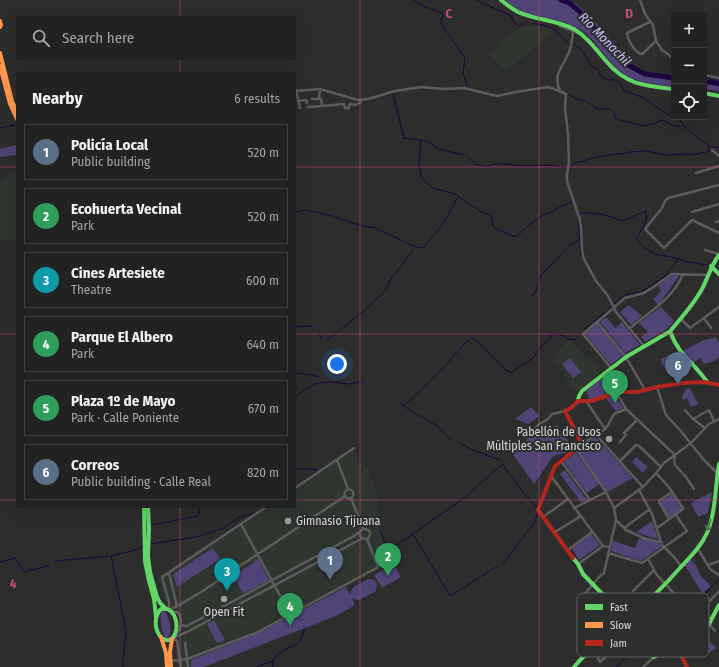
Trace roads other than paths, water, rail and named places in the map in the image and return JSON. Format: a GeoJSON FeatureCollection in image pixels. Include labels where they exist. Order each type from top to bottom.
{"type":"FeatureCollection","features":[{"type":"Feature","properties":{"kind":"street"},"geometry":{"type":"LineString","coordinates":[[501,0],[510,8],[519,13],[530,17],[559,23],[574,29],[590,41],[616,72],[626,79],[637,83],[671,89]]}},
{"type":"Feature","properties":{"kind":"street"},"geometry":{"type":"LineString","coordinates":[[640,0],[645,14],[653,25],[656,41],[662,50],[671,57]]}},
{"type":"Feature","properties":{"kind":"street"},"geometry":{"type":"LineString","coordinates":[[0,21],[0,27]]}},
{"type":"Feature","properties":{"kind":"street"},"geometry":{"type":"LineString","coordinates":[[650,22],[627,33],[627,37],[634,49],[642,54],[656,41]]}},
{"type":"Feature","properties":{"kind":"street"},"geometry":{"type":"LineString","coordinates":[[559,23],[560,26],[573,31],[569,52],[558,75],[558,83],[561,91]]}},
{"type":"Feature","properties":{"kind":"street"},"geometry":{"type":"LineString","coordinates":[[0,53],[12,101],[16,110]]}},
{"type":"Feature","properties":{"kind":"street"},"geometry":{"type":"LineString","coordinates":[[0,66],[10,104],[16,117]]}},
{"type":"Feature","properties":{"kind":"street"},"geometry":{"type":"LineString","coordinates":[[707,76],[719,78]]}},
{"type":"Feature","properties":{"kind":"street"},"geometry":{"type":"LineString","coordinates":[[296,90],[320,88],[353,99],[361,100],[414,87],[444,89],[464,88],[497,96],[544,87],[552,88],[566,94],[565,108],[569,163],[567,181],[579,217],[584,259],[614,308],[644,346]]}},
{"type":"Feature","properties":{"kind":"street"},"geometry":{"type":"LineString","coordinates":[[320,88],[319,99],[321,99],[322,106]]}},
{"type":"Feature","properties":{"kind":"street"},"geometry":{"type":"LineString","coordinates":[[296,94],[300,108]]}},
{"type":"Feature","properties":{"kind":"street"},"geometry":{"type":"LineString","coordinates":[[707,94],[719,96]]}},
{"type":"Feature","properties":{"kind":"street"},"geometry":{"type":"LineString","coordinates":[[312,99],[319,99]]}},
{"type":"Feature","properties":{"kind":"street"},"geometry":{"type":"LineString","coordinates":[[298,101],[306,100],[307,102]]}},
{"type":"Feature","properties":{"kind":"street"},"geometry":{"type":"LineString","coordinates":[[308,107],[344,104],[345,108],[349,108],[350,104],[358,104],[361,100]]}},
{"type":"Feature","properties":{"kind":"street"},"geometry":{"type":"LineString","coordinates":[[712,150],[719,156]]}},
{"type":"Feature","properties":{"kind":"street"},"geometry":{"type":"LineString","coordinates":[[696,173],[719,166]]}},
{"type":"Feature","properties":{"kind":"street"},"geometry":{"type":"LineString","coordinates":[[719,185],[668,198],[664,201],[662,208],[644,229],[664,248],[692,220],[719,233]]}},
{"type":"Feature","properties":{"kind":"street"},"geometry":{"type":"LineString","coordinates":[[692,212],[719,204]]}},
{"type":"Feature","properties":{"kind":"street"},"geometry":{"type":"LineString","coordinates":[[533,431],[552,414],[571,408],[578,401],[580,393],[626,357],[670,332],[699,294],[711,266],[719,255],[705,250]]}},
{"type":"Feature","properties":{"kind":"street"},"geometry":{"type":"LineString","coordinates":[[711,266],[719,274]]}},
{"type":"Feature","properties":{"kind":"street"},"geometry":{"type":"LineString","coordinates":[[611,368],[583,334],[625,298],[644,293],[672,274],[708,275]]}},
{"type":"Feature","properties":{"kind":"street"},"geometry":{"type":"LineString","coordinates":[[630,328],[665,301],[683,274]]}},
{"type":"Feature","properties":{"kind":"street"},"geometry":{"type":"LineString","coordinates":[[680,319],[690,328],[719,307]]}},
{"type":"Feature","properties":{"kind":"street"},"geometry":{"type":"LineString","coordinates":[[704,318],[711,328]]}},
{"type":"Feature","properties":{"kind":"street"},"geometry":{"type":"LineString","coordinates":[[597,322],[626,357],[645,390]]}},
{"type":"Feature","properties":{"kind":"street"},"geometry":{"type":"LineString","coordinates":[[670,332],[676,345],[707,382]]}},
{"type":"Feature","properties":{"kind":"street"},"geometry":{"type":"LineString","coordinates":[[605,373],[626,409],[675,455]]}},
{"type":"Feature","properties":{"kind":"street"},"geometry":{"type":"LineString","coordinates":[[578,401],[591,401],[616,393],[637,392],[682,383],[707,382],[719,385]]}},
{"type":"Feature","properties":{"kind":"street"},"geometry":{"type":"LineString","coordinates":[[657,387],[666,415],[718,473]]}},
{"type":"Feature","properties":{"kind":"street"},"geometry":{"type":"LineString","coordinates":[[586,401],[605,429]]}},
{"type":"Feature","properties":{"kind":"street"},"geometry":{"type":"LineString","coordinates":[[602,593],[583,574],[578,564],[538,510],[555,466],[582,444],[605,429],[614,414],[626,409]]}},
{"type":"Feature","properties":{"kind":"street"},"geometry":{"type":"LineString","coordinates":[[685,410],[691,418],[705,428]]}},
{"type":"Feature","properties":{"kind":"street"},"geometry":{"type":"LineString","coordinates":[[693,419],[709,410],[714,421]]}},
{"type":"Feature","properties":{"kind":"street"},"geometry":{"type":"LineString","coordinates":[[565,411],[582,444]]}},
{"type":"Feature","properties":{"kind":"street"},"geometry":{"type":"LineString","coordinates":[[614,508],[643,487],[664,463],[691,443],[709,424],[719,419]]}},
{"type":"Feature","properties":{"kind":"street"},"geometry":{"type":"LineString","coordinates":[[620,442],[626,435],[624,433],[637,420]]}},
{"type":"Feature","properties":{"kind":"street"},"geometry":{"type":"LineString","coordinates":[[596,435],[643,487]]}},
{"type":"Feature","properties":{"kind":"street"},"geometry":{"type":"LineString","coordinates":[[620,462],[636,444],[638,444],[661,467]]}},
{"type":"Feature","properties":{"kind":"street"},"geometry":{"type":"LineString","coordinates":[[296,487],[354,448]]}},
{"type":"Feature","properties":{"kind":"street"},"geometry":{"type":"LineString","coordinates":[[576,449],[606,492],[614,508],[616,520],[604,573],[586,593]]}},
{"type":"Feature","properties":{"kind":"street"},"geometry":{"type":"LineString","coordinates":[[675,455],[674,461],[676,465],[694,489]]}},
{"type":"Feature","properties":{"kind":"street"},"geometry":{"type":"LineString","coordinates":[[337,460],[348,489],[354,492],[354,496],[351,498]]}},
{"type":"Feature","properties":{"kind":"street"},"geometry":{"type":"LineString","coordinates":[[561,461],[590,500]]}},
{"type":"Feature","properties":{"kind":"street"},"geometry":{"type":"LineString","coordinates":[[656,593],[698,549],[708,528],[712,512],[719,464]]}},
{"type":"Feature","properties":{"kind":"street"},"geometry":{"type":"LineString","coordinates":[[656,473],[668,486],[683,508],[682,511],[657,528]]}},
{"type":"Feature","properties":{"kind":"street"},"geometry":{"type":"LineString","coordinates":[[551,476],[603,546],[610,548]]}},
{"type":"Feature","properties":{"kind":"street"},"geometry":{"type":"LineString","coordinates":[[168,610],[181,604],[345,496],[345,491],[348,489]]}},
{"type":"Feature","properties":{"kind":"street"},"geometry":{"type":"LineString","coordinates":[[639,490],[650,509],[662,546],[681,566]]}},
{"type":"Feature","properties":{"kind":"street"},"geometry":{"type":"LineString","coordinates":[[574,508],[606,492]]}},
{"type":"Feature","properties":{"kind":"street"},"geometry":{"type":"LineString","coordinates":[[669,520],[659,502],[672,492]]}},
{"type":"Feature","properties":{"kind":"street"},"geometry":{"type":"LineString","coordinates":[[345,496],[351,498]]}},
{"type":"Feature","properties":{"kind":"street"},"geometry":{"type":"LineString","coordinates":[[351,498],[362,530],[360,536],[363,538]]}},
{"type":"Feature","properties":{"kind":"street"},"geometry":{"type":"LineString","coordinates":[[543,517],[568,499]]}},
{"type":"Feature","properties":{"kind":"street"},"geometry":{"type":"LineString","coordinates":[[144,508],[145,561],[154,599],[156,626],[166,653],[167,667]]}},
{"type":"Feature","properties":{"kind":"street"},"geometry":{"type":"LineString","coordinates":[[148,508],[148,556],[151,577],[157,597],[162,606],[168,610],[175,619],[174,637],[177,642],[181,667]]}},
{"type":"Feature","properties":{"kind":"street"},"geometry":{"type":"LineString","coordinates":[[168,610],[169,602],[162,577],[265,508]]}},
{"type":"Feature","properties":{"kind":"street"},"geometry":{"type":"LineString","coordinates":[[624,528],[650,509]]}},
{"type":"Feature","properties":{"kind":"street"},"geometry":{"type":"LineString","coordinates":[[608,553],[642,563],[687,532],[676,515]]}},
{"type":"Feature","properties":{"kind":"street"},"geometry":{"type":"LineString","coordinates":[[555,532],[581,516]]}},
{"type":"Feature","properties":{"kind":"street"},"geometry":{"type":"LineString","coordinates":[[616,520],[626,530],[661,542]]}},
{"type":"Feature","properties":{"kind":"street"},"geometry":{"type":"LineString","coordinates":[[241,524],[290,614]]}},
{"type":"Feature","properties":{"kind":"street"},"geometry":{"type":"LineString","coordinates":[[181,625],[187,626],[354,536],[362,530],[366,529],[370,532],[367,539]]}},
{"type":"Feature","properties":{"kind":"street"},"geometry":{"type":"LineString","coordinates":[[568,550],[592,532]]}},
{"type":"Feature","properties":{"kind":"street"},"geometry":{"type":"LineString","coordinates":[[160,637],[166,640],[177,637],[363,538],[367,539]]}},
{"type":"Feature","properties":{"kind":"street"},"geometry":{"type":"LineString","coordinates":[[171,662],[187,659],[256,632],[378,567],[367,539]]}},
{"type":"Feature","properties":{"kind":"street"},"geometry":{"type":"LineString","coordinates":[[578,564],[603,546]]}},
{"type":"Feature","properties":{"kind":"street"},"geometry":{"type":"LineString","coordinates":[[698,549],[710,569],[719,575]]}},
{"type":"Feature","properties":{"kind":"street"},"geometry":{"type":"LineString","coordinates":[[648,559],[654,570],[673,593]]}},
{"type":"Feature","properties":{"kind":"street"},"geometry":{"type":"LineString","coordinates":[[708,565],[719,561]]}},
{"type":"Feature","properties":{"kind":"street"},"geometry":{"type":"LineString","coordinates":[[633,591],[654,570]]}},
{"type":"Feature","properties":{"kind":"street"},"geometry":{"type":"LineString","coordinates":[[169,572],[176,600],[176,607]]}},
{"type":"Feature","properties":{"kind":"street"},"geometry":{"type":"LineString","coordinates":[[709,602],[719,591]]}},
{"type":"Feature","properties":{"kind":"street"},"geometry":{"type":"LineString","coordinates":[[715,631],[710,622],[719,605]]}},
{"type":"Feature","properties":{"kind":"street"},"geometry":{"type":"LineString","coordinates":[[156,616],[160,610],[177,612],[180,615],[181,625],[170,647],[171,667]]}},
{"type":"Feature","properties":{"kind":"street"},"geometry":{"type":"LineString","coordinates":[[185,643],[188,667]]}},
{"type":"Feature","properties":{"kind":"street"},"geometry":{"type":"LineString","coordinates":[[574,667],[583,657]]}},
{"type":"Feature","properties":{"kind":"street"},"geometry":{"type":"LineString","coordinates":[[598,657],[600,662],[606,657]]}},
{"type":"Feature","properties":{"kind":"street"},"geometry":{"type":"LineString","coordinates":[[643,667],[653,657]]}},
{"type":"Feature","properties":{"kind":"street"},"geometry":{"type":"LineString","coordinates":[[682,657],[687,667]]}},
{"type":"Feature","properties":{"kind":"waterway"},"geometry":{"type":"LineString","coordinates":[[414,0],[424,7],[442,13],[441,22]]}},
{"type":"Feature","properties":{"kind":"waterway"},"geometry":{"type":"LineString","coordinates":[[476,0],[511,16],[515,24],[520,26],[526,22]]}},
{"type":"Feature","properties":{"kind":"waterway","name":"Río Monachil"},"geometry":{"type":"LineString","coordinates":[[561,0],[568,2],[578,10],[628,65],[645,74],[671,78]]}},
{"type":"Feature","properties":{"kind":"waterway"},"geometry":{"type":"LineString","coordinates":[[441,23],[464,57],[463,72],[467,86]]}},
{"type":"Feature","properties":{"kind":"waterway"},"geometry":{"type":"LineString","coordinates":[[533,23],[554,29],[568,43]]}},
{"type":"Feature","properties":{"kind":"waterway"},"geometry":{"type":"LineString","coordinates":[[573,44],[581,49],[591,65],[597,69],[602,77],[607,80],[619,82],[623,90],[644,98],[683,124]]}},
{"type":"Feature","properties":{"kind":"waterway","name":"Río Monachil"},"geometry":{"type":"LineString","coordinates":[[707,77],[719,83]]}},
{"type":"Feature","properties":{"kind":"waterway","name":"Río Monachil"},"geometry":{"type":"LineString","coordinates":[[707,82],[719,84]]}},
{"type":"Feature","properties":{"kind":"waterway"},"geometry":{"type":"LineString","coordinates":[[393,94],[404,138],[421,140],[419,164],[421,176],[427,184],[434,188],[457,195],[480,211],[490,215],[492,218],[493,227],[512,236],[517,236],[531,223],[573,201]]}},
{"type":"Feature","properties":{"kind":"waterway"},"geometry":{"type":"LineString","coordinates":[[569,95],[586,101],[598,109],[610,109],[614,113],[615,118],[627,122]]}},
{"type":"Feature","properties":{"kind":"waterway"},"geometry":{"type":"LineString","coordinates":[[628,122],[642,126],[663,120],[674,126],[685,126],[694,135],[711,147],[719,147]]}},
{"type":"Feature","properties":{"kind":"waterway"},"geometry":{"type":"LineString","coordinates":[[0,128],[15,125]]}},
{"type":"Feature","properties":{"kind":"waterway"},"geometry":{"type":"LineString","coordinates":[[421,140],[427,141],[439,149],[463,155]]}},
{"type":"Feature","properties":{"kind":"waterway"},"geometry":{"type":"LineString","coordinates":[[570,167],[574,164],[592,158],[630,152],[647,151],[664,155],[698,154],[710,150],[708,146]]}},
{"type":"Feature","properties":{"kind":"waterway"},"geometry":{"type":"LineString","coordinates":[[467,156],[474,163],[485,167],[494,164],[503,164],[527,166],[553,165],[566,168]]}},
{"type":"Feature","properties":{"kind":"waterway"},"geometry":{"type":"LineString","coordinates":[[333,217],[375,228],[416,247],[423,248],[443,224],[458,196]]}},
{"type":"Feature","properties":{"kind":"waterway"},"geometry":{"type":"LineString","coordinates":[[296,212],[306,210],[314,212]]}},
{"type":"Feature","properties":{"kind":"waterway"},"geometry":{"type":"LineString","coordinates":[[579,213],[600,214],[622,221],[646,211],[644,226],[636,238],[642,246],[654,254],[676,258],[687,262],[708,265]]}},
{"type":"Feature","properties":{"kind":"waterway"},"geometry":{"type":"LineString","coordinates":[[316,212],[331,216]]}},
{"type":"Feature","properties":{"kind":"waterway"},"geometry":{"type":"LineString","coordinates":[[578,217],[581,255]]}},
{"type":"Feature","properties":{"kind":"waterway"},"geometry":{"type":"LineString","coordinates":[[532,297],[537,288],[541,275],[569,246],[580,239]]}},
{"type":"Feature","properties":{"kind":"waterway"},"geometry":{"type":"LineString","coordinates":[[327,340],[372,304],[374,300],[381,296],[389,285],[388,283],[413,250]]}},
{"type":"Feature","properties":{"kind":"waterway"},"geometry":{"type":"LineString","coordinates":[[614,304],[623,296],[641,292],[664,277],[677,259]]}},
{"type":"Feature","properties":{"kind":"waterway"},"geometry":{"type":"LineString","coordinates":[[583,330],[612,307]]}},
{"type":"Feature","properties":{"kind":"waterway"},"geometry":{"type":"LineString","coordinates":[[296,327],[313,326]]}},
{"type":"Feature","properties":{"kind":"waterway"},"geometry":{"type":"LineString","coordinates":[[318,332],[322,339]]}},
{"type":"Feature","properties":{"kind":"waterway"},"geometry":{"type":"LineString","coordinates":[[471,338],[485,348],[507,371],[512,372],[532,359],[552,334],[556,333],[566,337],[567,339],[574,340],[581,333]]}},
{"type":"Feature","properties":{"kind":"waterway"},"geometry":{"type":"LineString","coordinates":[[403,406],[437,374],[468,340]]}},
{"type":"Feature","properties":{"kind":"waterway"},"geometry":{"type":"LineString","coordinates":[[296,373],[319,377]]}},
{"type":"Feature","properties":{"kind":"waterway"},"geometry":{"type":"LineString","coordinates":[[322,383],[329,382],[349,384],[362,381]]}},
{"type":"Feature","properties":{"kind":"waterway"},"geometry":{"type":"LineString","coordinates":[[296,395],[317,383],[320,383]]}},
{"type":"Feature","properties":{"kind":"waterway"},"geometry":{"type":"LineString","coordinates":[[400,404],[437,426],[451,439]]}},
{"type":"Feature","properties":{"kind":"waterway"},"geometry":{"type":"LineString","coordinates":[[458,442],[473,450],[500,460]]}},
{"type":"Feature","properties":{"kind":"waterway"},"geometry":{"type":"LineString","coordinates":[[554,465],[563,456]]}},
{"type":"Feature","properties":{"kind":"waterway"},"geometry":{"type":"LineString","coordinates":[[503,464],[521,490],[537,507],[540,500]]}},
{"type":"Feature","properties":{"kind":"waterway"},"geometry":{"type":"LineString","coordinates":[[380,530],[388,551],[463,499],[501,465]]}},
{"type":"Feature","properties":{"kind":"waterway"},"geometry":{"type":"LineString","coordinates":[[296,469],[317,470]]}},
{"type":"Feature","properties":{"kind":"waterway"},"geometry":{"type":"LineString","coordinates":[[152,525],[198,516],[199,508]]}},
{"type":"Feature","properties":{"kind":"waterway"},"geometry":{"type":"LineString","coordinates":[[503,564],[534,523],[537,515],[536,510]]}},
{"type":"Feature","properties":{"kind":"waterway"},"geometry":{"type":"LineString","coordinates":[[151,544],[196,537],[223,528],[238,518],[254,513]]}},
{"type":"Feature","properties":{"kind":"waterway"},"geometry":{"type":"LineString","coordinates":[[413,534],[450,596],[473,581]]}},
{"type":"Feature","properties":{"kind":"waterway"},"geometry":{"type":"LineString","coordinates":[[55,561],[111,556],[139,549],[143,545]]}},
{"type":"Feature","properties":{"kind":"waterway"},"geometry":{"type":"LineString","coordinates":[[111,556],[126,631],[123,667]]}},
{"type":"Feature","properties":{"kind":"waterway"},"geometry":{"type":"LineString","coordinates":[[0,562],[15,558],[24,572],[48,566]]}},
{"type":"Feature","properties":{"kind":"waterway"},"geometry":{"type":"LineString","coordinates":[[475,580],[498,566]]}},
{"type":"Feature","properties":{"kind":"waterway"},"geometry":{"type":"LineString","coordinates":[[706,593],[719,579]]}},
{"type":"Feature","properties":{"kind":"waterway"},"geometry":{"type":"LineString","coordinates":[[257,667],[272,661],[279,653],[300,641],[304,629]]}},
{"type":"Feature","properties":{"kind":"waterway"},"geometry":{"type":"LineString","coordinates":[[616,667],[627,657]]}},
{"type":"Feature","properties":{"kind":"waterway"},"geometry":{"type":"LineString","coordinates":[[273,660],[273,667]]}},
{"type":"Feature","properties":{"kind":"place","name":"Correos"},"geometry":{"type":"Point","coordinates":[678,385]}},
{"type":"Feature","properties":{"kind":"place","name":"Plaza 1º de Mayo"},"geometry":{"type":"Point","coordinates":[615,403]}},
{"type":"Feature","properties":{"kind":"place","name":"Pabellón de Usos Múltiples San Francisco"},"geometry":{"type":"Point","coordinates":[609,439]}},
{"type":"Feature","properties":{"kind":"place","name":"Gimnasio Tijuana"},"geometry":{"type":"Point","coordinates":[288,521]}},
{"type":"Feature","properties":{"kind":"place","name":"Ecohuerta Vecinal"},"geometry":{"type":"Point","coordinates":[388,576]}},
{"type":"Feature","properties":{"kind":"place","name":"Policía Local"},"geometry":{"type":"Point","coordinates":[330,580]}},
{"type":"Feature","properties":{"kind":"place","name":"Cines Artesiete"},"geometry":{"type":"Point","coordinates":[227,591]}},
{"type":"Feature","properties":{"kind":"place","name":"Open Fit"},"geometry":{"type":"Point","coordinates":[224,599]}},
{"type":"Feature","properties":{"kind":"place","name":"Parque El Albero"},"geometry":{"type":"Point","coordinates":[290,626]}}]}
